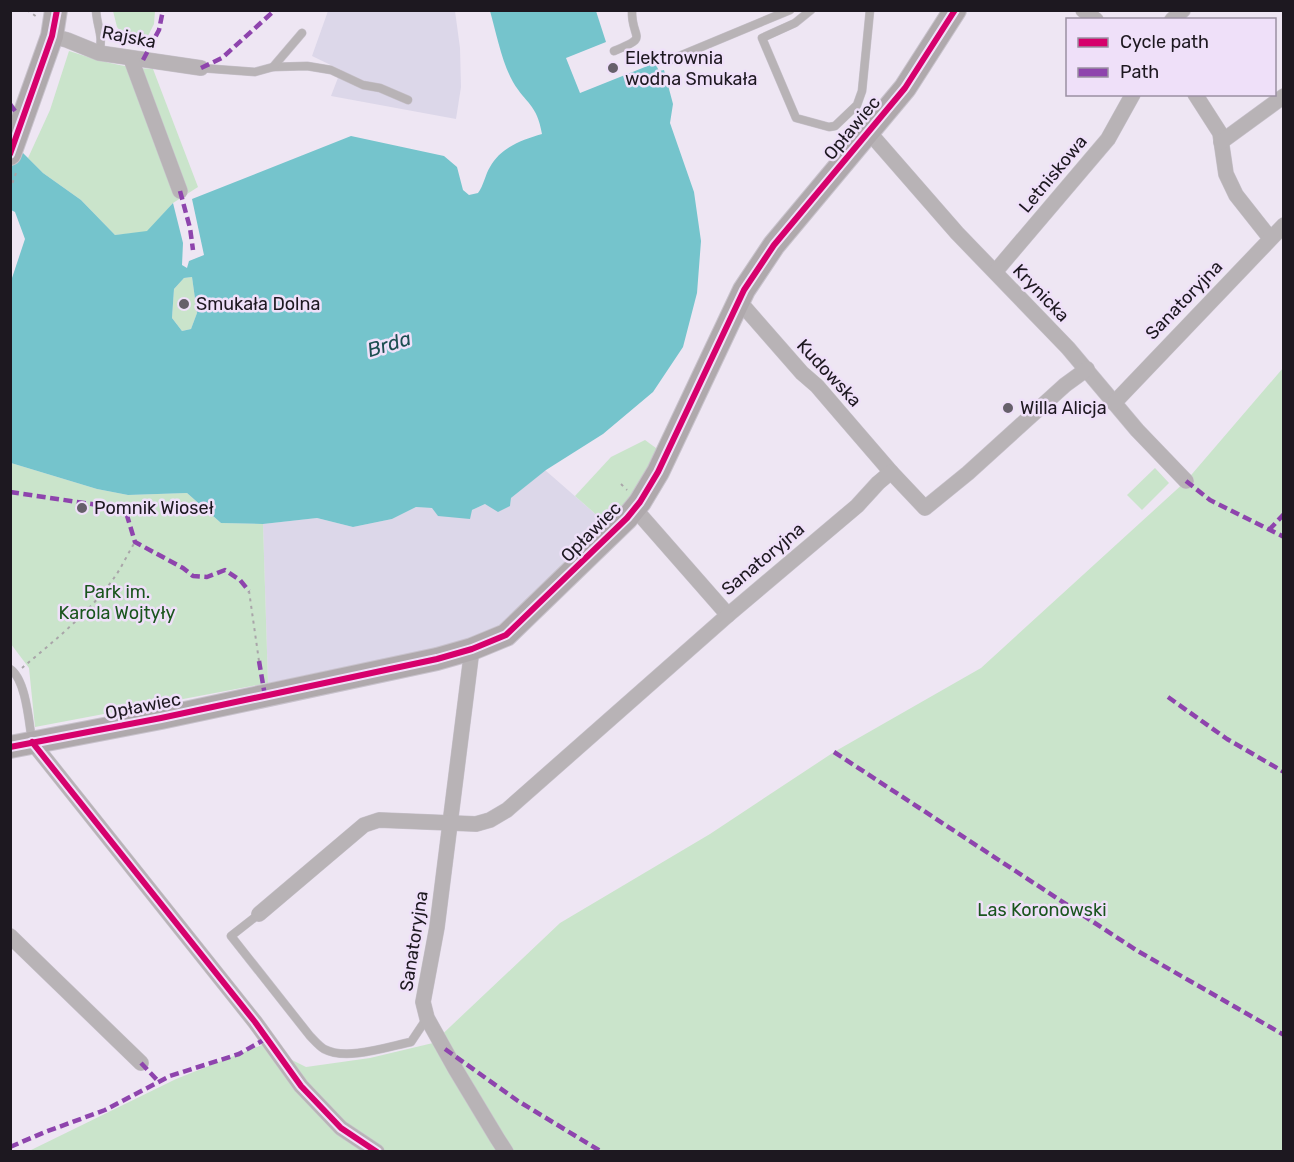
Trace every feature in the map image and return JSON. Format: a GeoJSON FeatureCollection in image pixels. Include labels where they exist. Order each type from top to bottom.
{"type":"FeatureCollection","features":[{"type":"Feature","properties":{"kind":"street","name":"Opławiec"},"geometry":{"type":"LineString","coordinates":[[21,745],[437,659],[472,650],[497,640],[513,628],[604,542],[635,509],[658,472],[739,300],[774,245],[905,88],[954,10]]}},
{"type":"Feature","properties":{"kind":"street","name":"Rajska"},"geometry":{"type":"LineString","coordinates":[[50,22],[67,40],[99,53],[201,68]]}},
{"type":"Feature","properties":{"kind":"street"},"geometry":{"type":"LineString","coordinates":[[10,154],[21,124],[50,22]]}},
{"type":"Feature","properties":{"kind":"street"},"geometry":{"type":"LineString","coordinates":[[131,59],[180,191]]}},
{"type":"Feature","properties":{"kind":"street","name":"Letniskowa"},"geometry":{"type":"LineString","coordinates":[[995,272],[1108,139],[1132,96]]}},
{"type":"Feature","properties":{"kind":"street"},"geometry":{"type":"LineString","coordinates":[[1196,96],[1220,134],[1226,174],[1236,195],[1270,238]]}},
{"type":"Feature","properties":{"kind":"street"},"geometry":{"type":"LineString","coordinates":[[1221,142],[1284,96]]}},
{"type":"Feature","properties":{"kind":"street","name":"Krynicka"},"geometry":{"type":"LineString","coordinates":[[868,131],[957,233],[1087,369],[1114,403],[1186,481]]}},
{"type":"Feature","properties":{"kind":"street","name":"Sanatoryjna"},"geometry":{"type":"LineString","coordinates":[[1114,403],[1284,225]]}},
{"type":"Feature","properties":{"kind":"street","name":"Kudowska"},"geometry":{"type":"LineString","coordinates":[[739,300],[891,472]]}},
{"type":"Feature","properties":{"kind":"street"},"geometry":{"type":"LineString","coordinates":[[891,472],[925,508],[968,473],[1065,385],[1087,369]]}},
{"type":"Feature","properties":{"kind":"street","name":"Sanatoryjna"},"geometry":{"type":"LineString","coordinates":[[259,914],[364,825],[379,820],[476,824],[490,820],[507,810],[728,615],[857,506],[891,472]]}},
{"type":"Feature","properties":{"kind":"street"},"geometry":{"type":"LineString","coordinates":[[635,509],[728,615]]}},
{"type":"Feature","properties":{"kind":"street","name":"Sanatoryjna"},"geometry":{"type":"LineString","coordinates":[[472,650],[437,927],[423,1002],[428,1018],[470,1095],[506,1152]]}},
{"type":"Feature","properties":{"kind":"street"},"geometry":{"type":"LineString","coordinates":[[21,745],[255,1022],[301,1086],[341,1128],[376,1152]]}},
{"type":"Feature","properties":{"kind":"street"},"geometry":{"type":"LineString","coordinates":[[10,936],[141,1064]]}},
{"type":"Feature","properties":{"kind":"lane"},"geometry":{"type":"LineString","coordinates":[[96,10],[97,25],[103,41],[99,53]]}},
{"type":"Feature","properties":{"kind":"lane"},"geometry":{"type":"LineString","coordinates":[[614,51],[634,43],[637,39],[638,34],[632,19],[633,10]]}},
{"type":"Feature","properties":{"kind":"lane"},"geometry":{"type":"LineString","coordinates":[[670,60],[790,10]]}},
{"type":"Feature","properties":{"kind":"lane"},"geometry":{"type":"LineString","coordinates":[[811,10],[795,23],[762,38],[796,118],[829,127],[835,126],[857,105],[862,91],[870,10]]}},
{"type":"Feature","properties":{"kind":"lane"},"geometry":{"type":"LineString","coordinates":[[273,67],[302,33]]}},
{"type":"Feature","properties":{"kind":"lane"},"geometry":{"type":"LineString","coordinates":[[201,68],[255,72],[273,67],[308,66],[331,70],[363,85],[380,88],[408,100]]}},
{"type":"Feature","properties":{"kind":"lane"},"geometry":{"type":"LineString","coordinates":[[13,670],[27,712],[21,745]]}},
{"type":"Feature","properties":{"kind":"lane"},"geometry":{"type":"LineString","coordinates":[[259,914],[231,936],[310,1036],[323,1049],[341,1054],[411,1042],[428,1018]]}},
{"type":"Feature","properties":{"kind":"path"},"geometry":{"type":"LineString","coordinates":[[27,10],[50,22]]}},
{"type":"Feature","properties":{"kind":"path"},"geometry":{"type":"LineString","coordinates":[[13,670],[47,646],[93,603],[115,577],[135,542]]}},
{"type":"Feature","properties":{"kind":"path"},"geometry":{"type":"LineString","coordinates":[[249,591],[259,661]]}},
{"type":"Feature","properties":{"kind":"shaded area"},"geometry":{"type":"Polygon","coordinates":[[[328,11],[455,11],[460,48],[461,87],[456,119],[331,96],[341,70],[312,56],[328,11]]]}},
{"type":"Feature","properties":{"kind":"shaded area"},"geometry":{"type":"Polygon","coordinates":[[[545,470],[608,525],[499,629],[431,653],[354,665],[268,683],[263,524],[317,518],[353,527],[392,519],[416,507],[472,510],[485,504],[510,506],[511,498],[545,470]]]}},
{"type":"Feature","properties":{"kind":"green space"},"geometry":{"type":"Polygon","coordinates":[[[113,11],[155,11],[154,24],[148,36],[140,40],[127,39],[117,27],[113,11]]]}},
{"type":"Feature","properties":{"kind":"green space"},"geometry":{"type":"Polygon","coordinates":[[[69,51],[121,65],[153,69],[198,187],[173,203],[147,232],[115,235],[81,200],[43,173],[28,158],[50,110],[69,51]]]}},
{"type":"Feature","properties":{"kind":"green space"},"geometry":{"type":"Polygon","coordinates":[[[192,277],[197,313],[191,329],[182,331],[172,318],[174,289],[184,278],[192,277]]]}},
{"type":"Feature","properties":{"kind":"green space","name":"Las Koronowski"},"geometry":{"type":"Polygon","coordinates":[[[1283,368],[1283,1151],[27,1152],[176,1079],[262,1045],[306,1067],[370,1058],[433,1043],[560,923],[710,834],[834,752],[981,668],[1186,481],[1283,368]]]}},
{"type":"Feature","properties":{"kind":"green space"},"geometry":{"type":"Polygon","coordinates":[[[645,440],[660,451],[636,495],[608,525],[575,496],[611,457],[645,440]]]}},
{"type":"Feature","properties":{"kind":"green space","name":"Park im. Karola Wojtyły"},"geometry":{"type":"Polygon","coordinates":[[[11,463],[97,489],[128,495],[187,493],[221,523],[263,524],[268,683],[35,727],[29,668],[11,644],[11,463]]]}},
{"type":"Feature","properties":{"kind":"green space"},"geometry":{"type":"Polygon","coordinates":[[[1155,468],[1169,483],[1142,510],[1127,495],[1155,468]]]}},
{"type":"Feature","properties":{"kind":"water","name":"Brda"},"geometry":{"type":"Polygon","coordinates":[[[490,11],[596,11],[606,42],[566,58],[580,93],[655,63],[659,71],[664,70],[673,104],[670,123],[694,192],[701,241],[697,293],[683,347],[653,392],[603,434],[546,470],[511,498],[510,506],[498,512],[485,504],[472,510],[470,519],[438,516],[432,508],[416,507],[392,519],[353,527],[317,518],[263,524],[221,523],[187,493],[128,495],[97,489],[11,463],[11,281],[25,239],[15,212],[11,210],[10,140],[43,173],[81,200],[115,235],[147,231],[173,203],[183,243],[182,265],[187,268],[189,261],[204,255],[192,199],[351,136],[444,156],[457,167],[463,190],[469,195],[478,193],[490,167],[500,154],[520,142],[542,134],[534,110],[509,74],[490,11]],[[192,277],[184,278],[174,289],[172,318],[182,331],[191,329],[197,313],[192,277]]]}},
{"type":"Feature","properties":{"kind":"marked path"},"geometry":{"type":"LineString","coordinates":[[143,60],[159,30],[163,10]]}},
{"type":"Feature","properties":{"kind":"marked path"},"geometry":{"type":"LineString","coordinates":[[201,68],[222,58],[275,10]]}},
{"type":"Feature","properties":{"kind":"marked path"},"geometry":{"type":"LineString","coordinates":[[10,104],[15,111]]}},
{"type":"Feature","properties":{"kind":"marked path"},"geometry":{"type":"LineString","coordinates":[[180,191],[190,228],[193,250]]}},
{"type":"Feature","properties":{"kind":"marked path"},"geometry":{"type":"LineString","coordinates":[[1186,481],[1210,500],[1284,537]]}},
{"type":"Feature","properties":{"kind":"marked path"},"geometry":{"type":"LineString","coordinates":[[10,492],[125,509],[135,542],[183,568],[193,576],[207,577],[225,570],[240,580],[249,591]]}},
{"type":"Feature","properties":{"kind":"marked path"},"geometry":{"type":"LineString","coordinates":[[1269,530],[1284,514]]}},
{"type":"Feature","properties":{"kind":"marked path"},"geometry":{"type":"LineString","coordinates":[[259,661],[265,696]]}},
{"type":"Feature","properties":{"kind":"marked path"},"geometry":{"type":"LineString","coordinates":[[1168,697],[1227,739],[1284,772]]}},
{"type":"Feature","properties":{"kind":"marked path"},"geometry":{"type":"LineString","coordinates":[[834,752],[1136,950],[1284,1035]]}},
{"type":"Feature","properties":{"kind":"marked path"},"geometry":{"type":"LineString","coordinates":[[10,1147],[105,1110],[170,1076],[239,1054],[267,1038]]}},
{"type":"Feature","properties":{"kind":"marked path"},"geometry":{"type":"LineString","coordinates":[[445,1049],[518,1101],[602,1152]]}},
{"type":"Feature","properties":{"kind":"marked path"},"geometry":{"type":"LineString","coordinates":[[141,1063],[159,1082]]}},
{"type":"Feature","properties":{"kind":"cycle path"},"geometry":{"type":"LineString","coordinates":[[10,154],[52,36],[57,10]]}},
{"type":"Feature","properties":{"kind":"cycle path"},"geometry":{"type":"LineString","coordinates":[[10,747],[161,718],[437,659],[472,649],[506,635],[627,518],[640,502],[658,472],[744,290],[774,245],[905,88],[955,10]]}},
{"type":"Feature","properties":{"kind":"cycle path"},"geometry":{"type":"LineString","coordinates":[[32,742],[255,1022],[301,1086],[341,1128],[377,1152]]}},
{"type":"Feature","properties":{"kind":"place","name":"Elektrownia wodna Smukała"},"geometry":{"type":"Point","coordinates":[613,68]}},
{"type":"Feature","properties":{"kind":"place","name":"Smukała Dolna"},"geometry":{"type":"Point","coordinates":[184,304]}},
{"type":"Feature","properties":{"kind":"place","name":"Willa Alicja"},"geometry":{"type":"Point","coordinates":[1008,408]}},
{"type":"Feature","properties":{"kind":"place","name":"Pomnik Wioseł"},"geometry":{"type":"Point","coordinates":[82,508]}}]}
